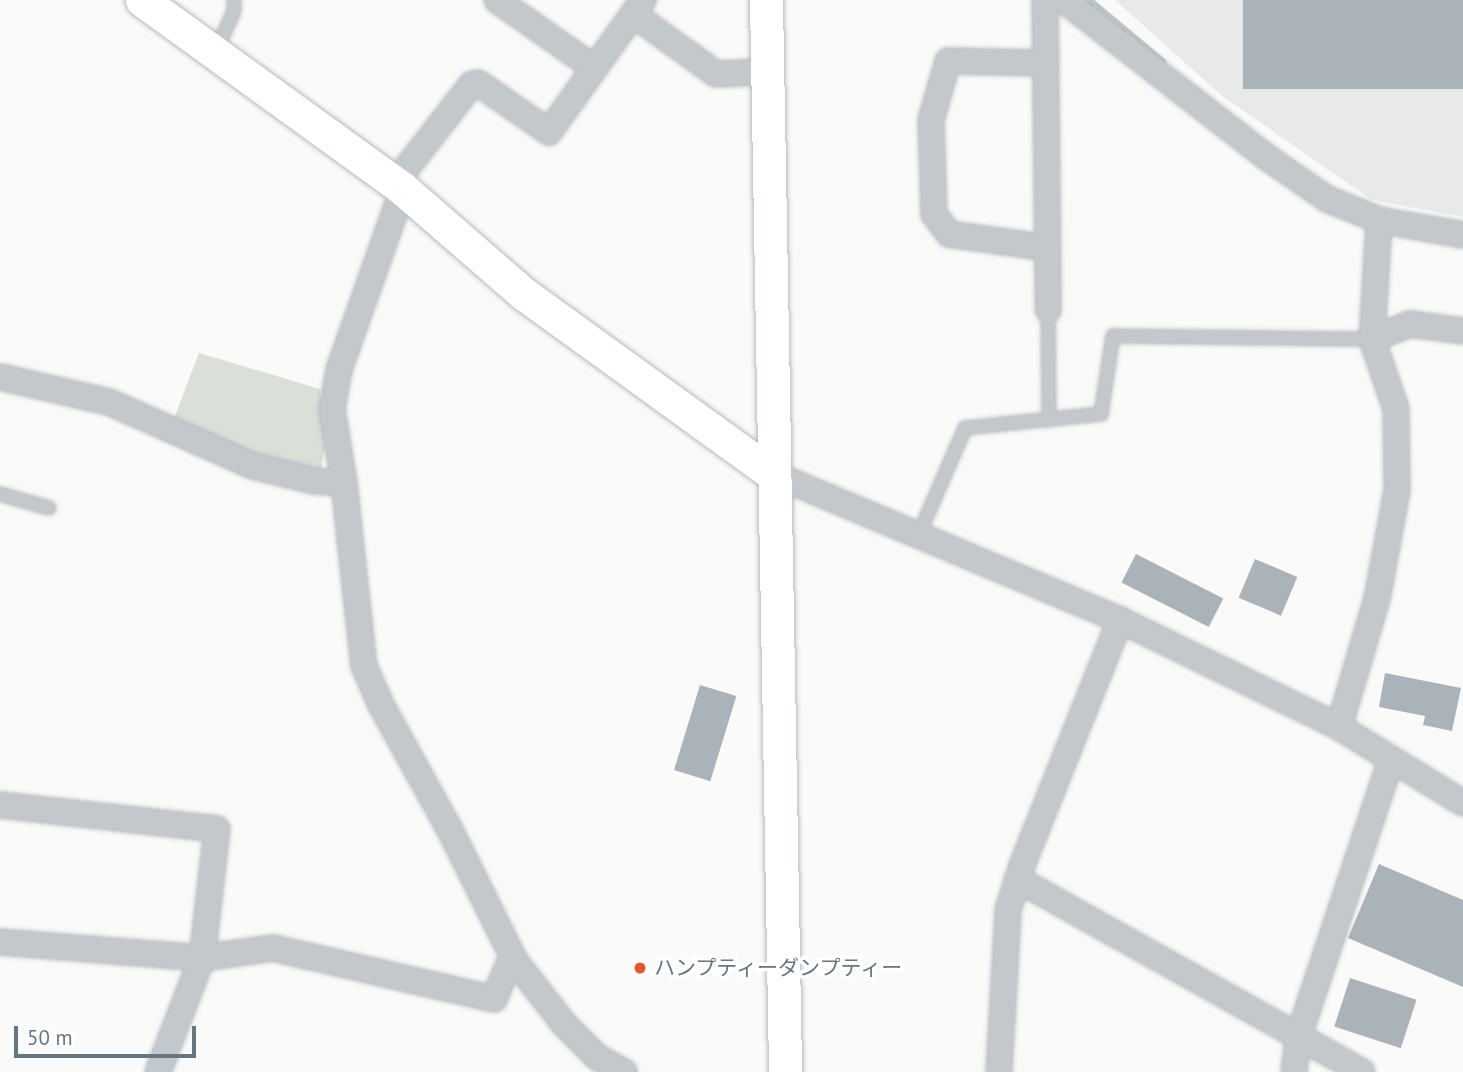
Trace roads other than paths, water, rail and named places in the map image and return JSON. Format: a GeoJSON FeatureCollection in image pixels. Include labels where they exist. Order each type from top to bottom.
{"type":"FeatureCollection","features":[{"type":"Feature","properties":{"kind":"street"},"geometry":{"type":"LineString","coordinates":[[142,0],[214,55],[399,186],[524,294],[773,474],[1120,620],[1339,727],[1463,803]]}},
{"type":"Feature","properties":{"kind":"street"},"geometry":{"type":"LineString","coordinates":[[497,0],[594,68]]}},
{"type":"Feature","properties":{"kind":"street"},"geometry":{"type":"LineString","coordinates":[[766,0],[785,1072]]}},
{"type":"Feature","properties":{"kind":"street"},"geometry":{"type":"LineString","coordinates":[[1045,0],[1048,310]]}},
{"type":"Feature","properties":{"kind":"street"},"geometry":{"type":"LineString","coordinates":[[1064,0],[1265,156],[1327,199],[1379,220],[1463,235]]}},
{"type":"Feature","properties":{"kind":"street"},"geometry":{"type":"LineString","coordinates":[[624,1072],[597,1057],[564,1024],[515,961],[449,828],[381,705],[364,666],[344,483],[332,409],[339,370],[399,186],[471,85],[478,83],[549,132],[638,7],[716,74],[766,72]]}},
{"type":"Feature","properties":{"kind":"street"},"geometry":{"type":"LineString","coordinates":[[1046,63],[948,61],[931,120],[934,214],[949,234],[1047,248]]}},
{"type":"Feature","properties":{"kind":"street"},"geometry":{"type":"LineString","coordinates":[[1339,727],[1377,599],[1397,490],[1396,409],[1372,339],[1379,220]]}},
{"type":"Feature","properties":{"kind":"street"},"geometry":{"type":"LineString","coordinates":[[1372,339],[1410,324],[1463,331]]}},
{"type":"Feature","properties":{"kind":"street"},"geometry":{"type":"LineString","coordinates":[[0,377],[109,402],[253,466],[314,481],[344,483]]}},
{"type":"Feature","properties":{"kind":"street"},"geometry":{"type":"LineString","coordinates":[[999,1072],[1008,909],[1017,879],[1120,620]]}},
{"type":"Feature","properties":{"kind":"street"},"geometry":{"type":"LineString","coordinates":[[1294,1072],[1298,1038],[1391,760]]}},
{"type":"Feature","properties":{"kind":"street"},"geometry":{"type":"LineString","coordinates":[[0,805],[217,829],[202,958],[158,1072]]}},
{"type":"Feature","properties":{"kind":"street"},"geometry":{"type":"LineString","coordinates":[[1017,879],[1362,1072]]}},
{"type":"Feature","properties":{"kind":"street"},"geometry":{"type":"LineString","coordinates":[[0,942],[202,958],[273,948],[494,999],[507,968],[515,961]]}},
{"type":"Feature","properties":{"kind":"lane"},"geometry":{"type":"LineString","coordinates":[[214,55],[234,11],[234,0]]}},
{"type":"Feature","properties":{"kind":"lane"},"geometry":{"type":"LineString","coordinates":[[1048,310],[1049,419]]}},
{"type":"Feature","properties":{"kind":"lane"},"geometry":{"type":"LineString","coordinates":[[919,534],[965,428],[1101,414],[1113,336],[1372,339]]}},
{"type":"Feature","properties":{"kind":"lane"},"geometry":{"type":"LineString","coordinates":[[0,494],[49,508]]}},
{"type":"Feature","properties":{"kind":"waterway"},"geometry":{"type":"LineString","coordinates":[[1089,0],[1162,61]]}},
{"type":"Feature","properties":{"kind":"place","name":"ハンプティーダンプティー"},"geometry":{"type":"Point","coordinates":[640,968]}}]}
